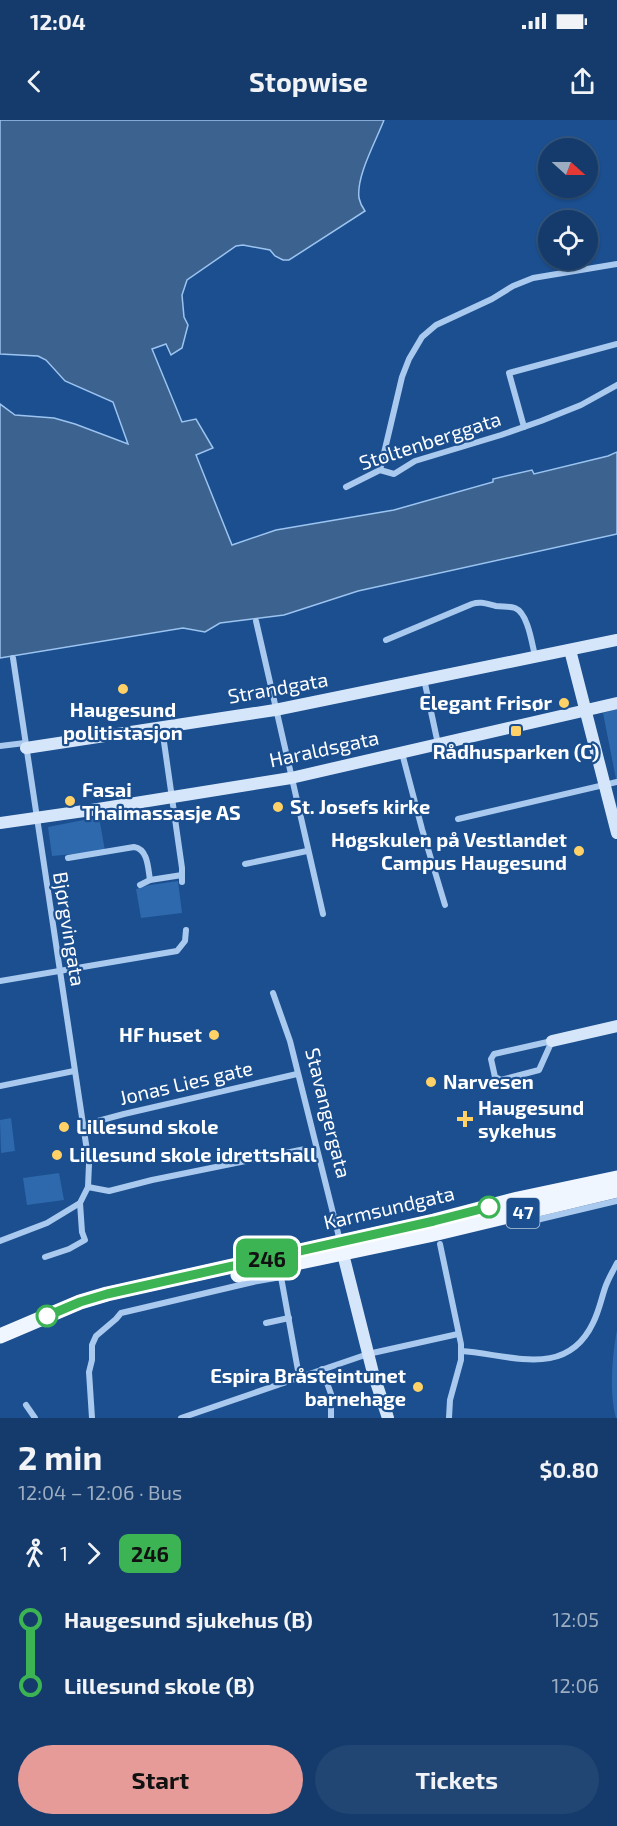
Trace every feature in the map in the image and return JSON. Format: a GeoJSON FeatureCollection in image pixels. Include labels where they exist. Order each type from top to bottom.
{"type":"FeatureCollection","features":[{"type":"Feature","properties":{"kind":"main road","name":"Karmsundgata"},"geometry":{"type":"LineString","coordinates":[[0,1344],[98,1305],[341,1247],[518,1199],[617,1178]]}},
{"type":"Feature","properties":{"kind":"main road","name":"Karmsundgata"},"geometry":{"type":"LineString","coordinates":[[0,1336],[80,1302],[107,1294],[341,1247],[452,1230],[617,1190]]}},
{"type":"Feature","properties":{"kind":"street"},"geometry":{"type":"LineString","coordinates":[[380,470],[402,377],[422,337],[436,325],[533,278],[617,264]]}},
{"type":"Feature","properties":{"kind":"street"},"geometry":{"type":"LineString","coordinates":[[524,427],[509,372],[617,344]]}},
{"type":"Feature","properties":{"kind":"street","name":"Stoltenberggata"},"geometry":{"type":"LineString","coordinates":[[346,487],[380,470],[394,474],[415,461],[524,427],[581,405],[617,385]]}},
{"type":"Feature","properties":{"kind":"street"},"geometry":{"type":"LineString","coordinates":[[386,640],[472,604],[487,603],[521,611],[526,620],[535,657]]}},
{"type":"Feature","properties":{"kind":"street"},"geometry":{"type":"LineString","coordinates":[[256,621],[323,914]]}},
{"type":"Feature","properties":{"kind":"street","name":"Strandgata"},"geometry":{"type":"LineString","coordinates":[[25,745],[162,728],[275,710],[617,640]]}},
{"type":"Feature","properties":{"kind":"street"},"geometry":{"type":"LineString","coordinates":[[570,650],[617,833]]}},
{"type":"Feature","properties":{"kind":"street","name":"Bjørgvingata"},"geometry":{"type":"LineString","coordinates":[[13,658],[89,1164],[88,1187],[80,1203]]}},
{"type":"Feature","properties":{"kind":"street"},"geometry":{"type":"LineString","coordinates":[[424,679],[438,744]]}},
{"type":"Feature","properties":{"kind":"street","name":"Haraldsgata"},"geometry":{"type":"LineString","coordinates":[[0,823],[291,778],[617,703]]}},
{"type":"Feature","properties":{"kind":"street"},"geometry":{"type":"LineString","coordinates":[[140,885],[150,880],[182,878],[162,728]]}},
{"type":"Feature","properties":{"kind":"street"},"geometry":{"type":"LineString","coordinates":[[0,746],[25,745]]}},
{"type":"Feature","properties":{"kind":"street"},"geometry":{"type":"LineString","coordinates":[[402,752],[422,830],[445,905]]}},
{"type":"Feature","properties":{"kind":"street"},"geometry":{"type":"LineString","coordinates":[[458,819],[617,782]]}},
{"type":"Feature","properties":{"kind":"street"},"geometry":{"type":"LineString","coordinates":[[69,858],[134,847],[140,848],[144,852],[150,880]]}},
{"type":"Feature","properties":{"kind":"street"},"geometry":{"type":"LineString","coordinates":[[245,864],[307,851]]}},
{"type":"Feature","properties":{"kind":"street"},"geometry":{"type":"LineString","coordinates":[[0,981],[177,951],[185,941],[186,930]]}},
{"type":"Feature","properties":{"kind":"street","name":"Stavangergata"},"geometry":{"type":"LineString","coordinates":[[273,993],[290,1041],[368,1354],[388,1418]]}},
{"type":"Feature","properties":{"kind":"street"},"geometry":{"type":"LineString","coordinates":[[552,1041],[539,1070],[501,1080],[495,1077],[491,1059],[494,1054],[617,1026]]}},
{"type":"Feature","properties":{"kind":"street"},"geometry":{"type":"LineString","coordinates":[[0,1086],[74,1071]]}},
{"type":"Feature","properties":{"kind":"street","name":"Jonas Lies gate"},"geometry":{"type":"LineString","coordinates":[[83,1125],[297,1074]]}},
{"type":"Feature","properties":{"kind":"street"},"geometry":{"type":"LineString","coordinates":[[88,1187],[109,1191],[305,1149]]}},
{"type":"Feature","properties":{"kind":"street"},"geometry":{"type":"LineString","coordinates":[[528,1222],[617,1202]]}},
{"type":"Feature","properties":{"kind":"street"},"geometry":{"type":"LineString","coordinates":[[0,1241],[47,1223],[80,1203],[82,1232],[85,1240],[69,1249],[45,1257]]}},
{"type":"Feature","properties":{"kind":"street"},"geometry":{"type":"LineString","coordinates":[[440,1244],[461,1351],[450,1400],[449,1418]]}},
{"type":"Feature","properties":{"kind":"street"},"geometry":{"type":"LineString","coordinates":[[461,1351],[483,1352],[536,1361],[558,1356],[567,1351],[581,1340],[592,1325],[602,1303],[608,1280],[617,1263]]}},
{"type":"Feature","properties":{"kind":"street"},"geometry":{"type":"LineString","coordinates":[[92,1418],[89,1372],[93,1360],[92,1345],[96,1336],[121,1313],[253,1282],[281,1277],[299,1376]]}},
{"type":"Feature","properties":{"kind":"street"},"geometry":{"type":"LineString","coordinates":[[266,1323],[289,1318]]}},
{"type":"Feature","properties":{"kind":"street"},"geometry":{"type":"LineString","coordinates":[[181,1418],[368,1354],[458,1334]]}},
{"type":"Feature","properties":{"kind":"street"},"geometry":{"type":"LineString","coordinates":[[322,1369],[331,1394],[331,1418]]}},
{"type":"Feature","properties":{"kind":"street"},"geometry":{"type":"LineString","coordinates":[[26,1404],[35,1418]]}},
{"type":"Feature","properties":{"kind":"shaded area"},"geometry":{"type":"Polygon","coordinates":[[[0,120],[384,120],[361,179],[359,198],[365,211],[289,260],[275,256],[270,250],[243,245],[236,246],[187,280],[182,295],[184,317],[188,325],[182,348],[171,355],[166,344],[152,349],[182,422],[196,419],[213,448],[196,455],[232,545],[276,530],[394,510],[493,482],[493,479],[532,470],[534,474],[617,452],[617,534],[358,591],[284,615],[220,623],[205,632],[183,628],[0,658],[0,404],[15,415],[54,418],[128,444],[113,402],[65,381],[46,360],[38,356],[0,354],[0,120]]]}},
{"type":"Feature","properties":{"kind":"shaded area"},"geometry":{"type":"Polygon","coordinates":[[[617,709],[617,784],[603,713],[617,709]]]}},
{"type":"Feature","properties":{"kind":"shaded area"},"geometry":{"type":"Polygon","coordinates":[[[99,817],[105,851],[52,856],[48,827],[99,817]]]}},
{"type":"Feature","properties":{"kind":"shaded area"},"geometry":{"type":"Polygon","coordinates":[[[178,881],[182,913],[141,918],[136,889],[178,881]]]}},
{"type":"Feature","properties":{"kind":"shaded area"},"geometry":{"type":"Polygon","coordinates":[[[11,1118],[15,1151],[1,1153],[0,1120],[11,1118]]]}},
{"type":"Feature","properties":{"kind":"shaded area"},"geometry":{"type":"Polygon","coordinates":[[[59,1173],[64,1200],[27,1205],[23,1178],[59,1173]]]}},
{"type":"Feature","properties":{"kind":"shaded area"},"geometry":{"type":"Polygon","coordinates":[[[617,1330],[616,1418],[612,1397],[612,1374],[617,1330]]]}},
{"type":"Feature","properties":{"kind":"bus line","name":"246"},"geometry":{"type":"LineString","coordinates":[[47,1316],[107,1294],[489,1207]]}},
{"type":"Feature","properties":{"kind":"place","name":"Haugesund politistasjon"},"geometry":{"type":"Point","coordinates":[123,689]}},
{"type":"Feature","properties":{"kind":"place","name":"Elegant Frisør"},"geometry":{"type":"Point","coordinates":[564,703]}},
{"type":"Feature","properties":{"kind":"place","name":"Rådhusparken (C)"},"geometry":{"type":"Point","coordinates":[516,731]}},
{"type":"Feature","properties":{"kind":"place","name":"Fasai Thaimassasje AS"},"geometry":{"type":"Point","coordinates":[70,801]}},
{"type":"Feature","properties":{"kind":"place","name":"St. Josefs kirke"},"geometry":{"type":"Point","coordinates":[278,807]}},
{"type":"Feature","properties":{"kind":"place","name":"Høgskulen på Vestlandet Campus Haugesund"},"geometry":{"type":"Point","coordinates":[579,851]}},
{"type":"Feature","properties":{"kind":"place","name":"HF huset"},"geometry":{"type":"Point","coordinates":[214,1035]}},
{"type":"Feature","properties":{"kind":"place","name":"Narvesen"},"geometry":{"type":"Point","coordinates":[431,1082]}},
{"type":"Feature","properties":{"kind":"place","name":"Haugesund sykehus"},"geometry":{"type":"Point","coordinates":[465,1119]}},
{"type":"Feature","properties":{"kind":"place","name":"Lillesund skole"},"geometry":{"type":"Point","coordinates":[64,1127]}},
{"type":"Feature","properties":{"kind":"place","name":"Lillesund skole idrettshall"},"geometry":{"type":"Point","coordinates":[57,1155]}},
{"type":"Feature","properties":{"kind":"place","name":"Espira Bråsteintunet barnehage"},"geometry":{"type":"Point","coordinates":[418,1387]}}]}
